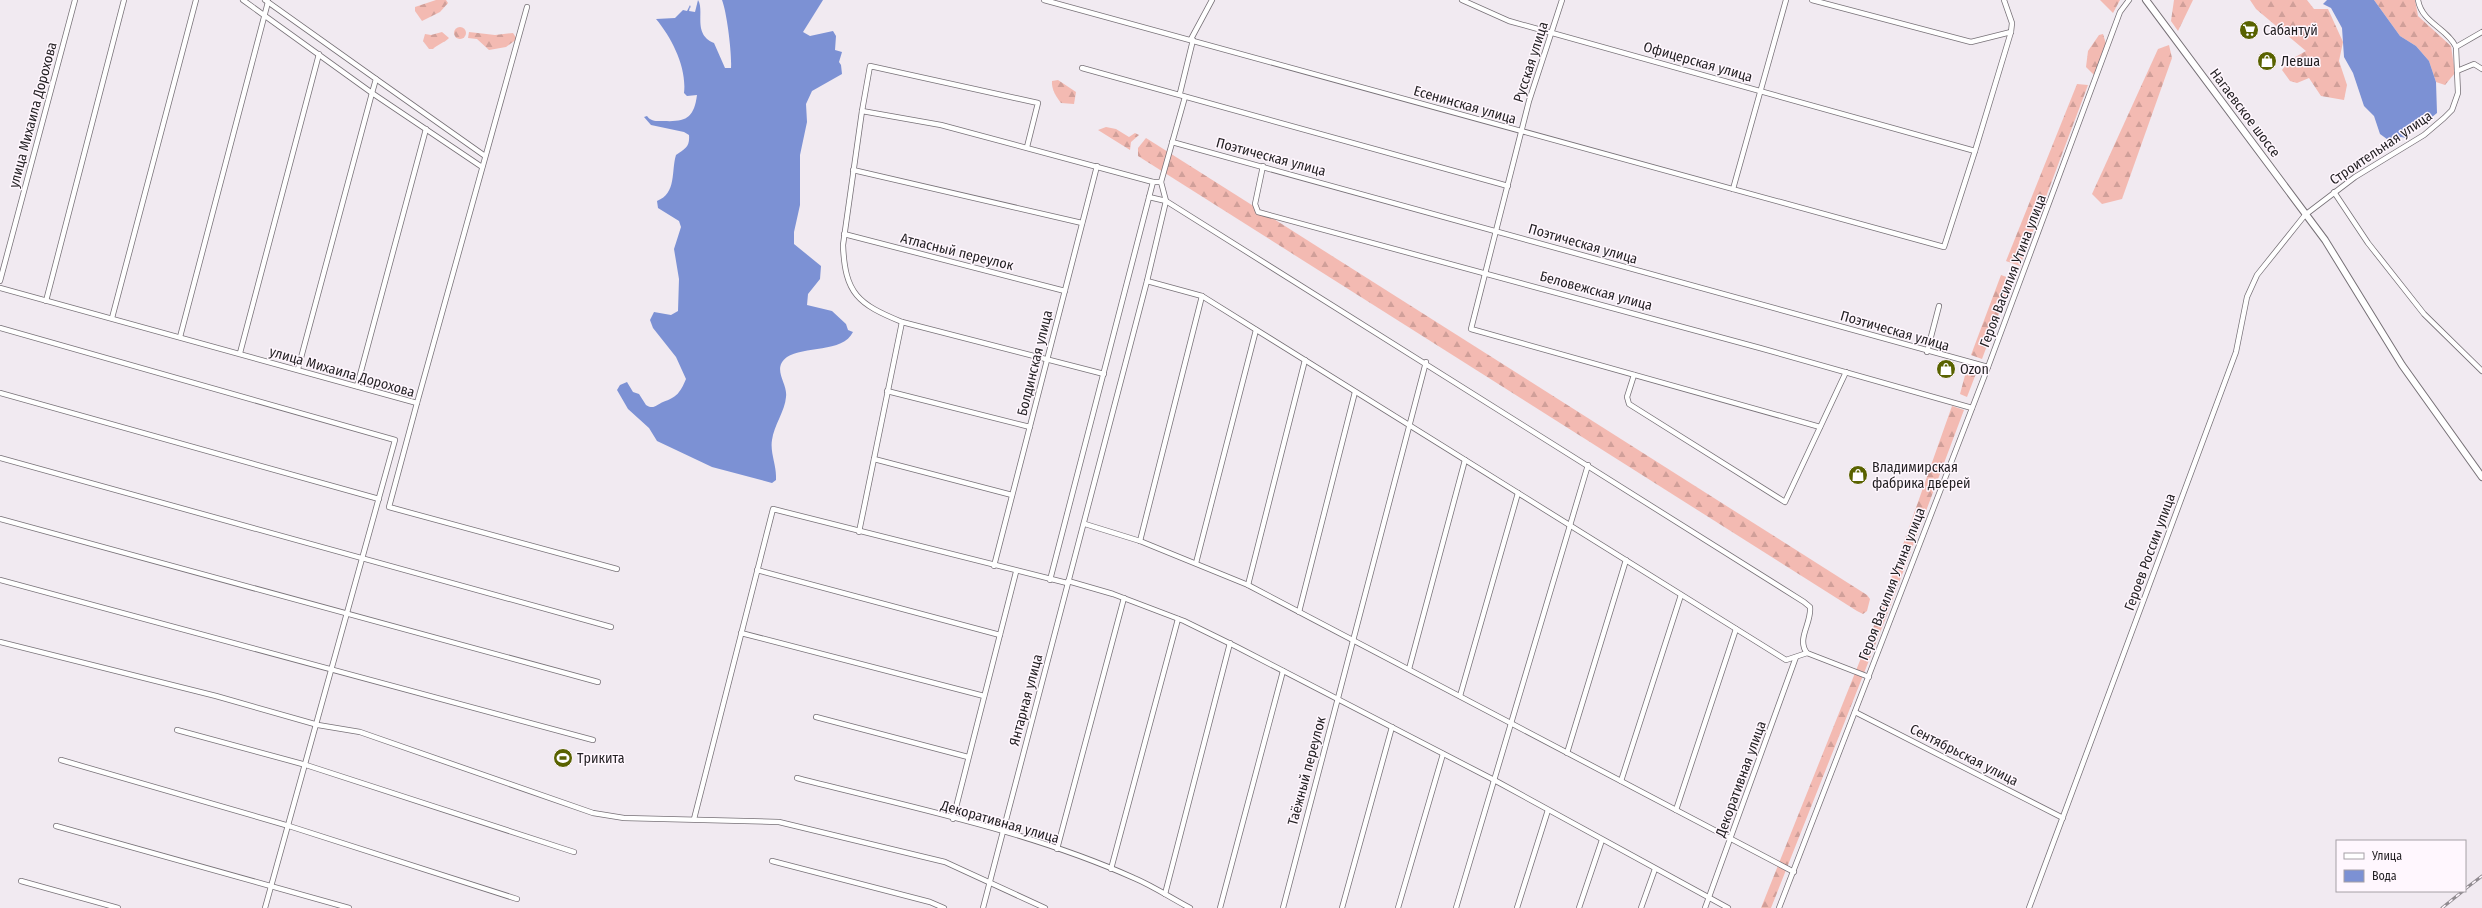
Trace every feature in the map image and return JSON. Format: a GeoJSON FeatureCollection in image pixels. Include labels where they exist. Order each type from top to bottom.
{"type":"FeatureCollection","features":[{"type":"Feature","properties":{"kind":"street","name":"улица Михаила Дорохова"},"geometry":{"type":"LineString","coordinates":[[0,281],[75,0]]}},
{"type":"Feature","properties":{"kind":"street"},"geometry":{"type":"LineString","coordinates":[[46,301],[124,0]]}},
{"type":"Feature","properties":{"kind":"street"},"geometry":{"type":"LineString","coordinates":[[112,318],[196,0]]}},
{"type":"Feature","properties":{"kind":"street"},"geometry":{"type":"LineString","coordinates":[[243,0],[372,92],[482,167]]}},
{"type":"Feature","properties":{"kind":"street","name":"Есенинская улица"},"geometry":{"type":"LineString","coordinates":[[1044,0],[1192,39],[1522,132],[1944,247],[1975,151]]}},
{"type":"Feature","properties":{"kind":"street"},"geometry":{"type":"LineString","coordinates":[[1180,93],[1192,39],[1212,0]]}},
{"type":"Feature","properties":{"kind":"street","name":"Офицерская улица"},"geometry":{"type":"LineString","coordinates":[[1462,0],[1509,21],[1975,151]]}},
{"type":"Feature","properties":{"kind":"street","name":"Русская улица"},"geometry":{"type":"LineString","coordinates":[[1562,0],[1522,132],[1471,326],[1474,332],[1820,427]]}},
{"type":"Feature","properties":{"kind":"street"},"geometry":{"type":"LineString","coordinates":[[1734,189],[1786,0]]}},
{"type":"Feature","properties":{"kind":"street"},"geometry":{"type":"LineString","coordinates":[[1812,0],[1971,42],[2011,32]]}},
{"type":"Feature","properties":{"kind":"street"},"geometry":{"type":"LineString","coordinates":[[1975,151],[2011,32],[2012,23],[2004,0]]}},
{"type":"Feature","properties":{"kind":"street","name":"Героя Василия Утина улица"},"geometry":{"type":"LineString","coordinates":[[1780,908],[1988,367],[2120,12],[2129,0]]}},
{"type":"Feature","properties":{"kind":"street","name":"Нагаевское шоссе"},"geometry":{"type":"LineString","coordinates":[[2146,0],[2325,240],[2402,365],[2482,477]]}},
{"type":"Feature","properties":{"kind":"street"},"geometry":{"type":"LineString","coordinates":[[2418,0],[2424,15],[2452,38],[2456,47],[2482,32]]}},
{"type":"Feature","properties":{"kind":"street"},"geometry":{"type":"LineString","coordinates":[[180,337],[265,16],[267,1],[485,156]]}},
{"type":"Feature","properties":{"kind":"street"},"geometry":{"type":"LineString","coordinates":[[417,403],[527,7]]}},
{"type":"Feature","properties":{"kind":"street","name":"Строительная улица"},"geometry":{"type":"LineString","coordinates":[[2306,215],[2334,192],[2424,135],[2452,110],[2458,93],[2456,47]]}},
{"type":"Feature","properties":{"kind":"street"},"geometry":{"type":"LineString","coordinates":[[240,353],[319,54]]}},
{"type":"Feature","properties":{"kind":"street"},"geometry":{"type":"LineString","coordinates":[[2457,71],[2474,64],[2482,69]]}},
{"type":"Feature","properties":{"kind":"street"},"geometry":{"type":"LineString","coordinates":[[1027,147],[1038,103],[870,66],[844,234],[844,264],[852,290],[873,310],[902,322],[1104,374]]}},
{"type":"Feature","properties":{"kind":"street"},"geometry":{"type":"LineString","coordinates":[[1082,68],[1169,93],[1180,93],[1184,97],[1508,186]]}},
{"type":"Feature","properties":{"kind":"street"},"geometry":{"type":"LineString","coordinates":[[298,369],[376,79]]}},
{"type":"Feature","properties":{"kind":"street"},"geometry":{"type":"LineString","coordinates":[[1166,201],[1160,182],[1184,97]]}},
{"type":"Feature","properties":{"kind":"street"},"geometry":{"type":"LineString","coordinates":[[862,110],[941,125],[1153,182],[1160,182]]}},
{"type":"Feature","properties":{"kind":"street"},"geometry":{"type":"LineString","coordinates":[[357,386],[426,129]]}},
{"type":"Feature","properties":{"kind":"street","name":"Поэтическая улица"},"geometry":{"type":"LineString","coordinates":[[1172,142],[1497,231],[1927,352],[1988,367]]}},
{"type":"Feature","properties":{"kind":"street","name":"Болдинская улица"},"geometry":{"type":"LineString","coordinates":[[994,566],[1097,166]]}},
{"type":"Feature","properties":{"kind":"street","name":"Беловежская улица"},"geometry":{"type":"LineString","coordinates":[[1263,166],[1254,204],[1258,212],[1486,273],[1972,408]]}},
{"type":"Feature","properties":{"kind":"street"},"geometry":{"type":"LineString","coordinates":[[853,170],[1082,223]]}},
{"type":"Feature","properties":{"kind":"street"},"geometry":{"type":"LineString","coordinates":[[1050,580],[1153,182]]}},
{"type":"Feature","properties":{"kind":"street"},"geometry":{"type":"LineString","coordinates":[[2334,192],[2368,243],[2424,314],[2482,371]]}},
{"type":"Feature","properties":{"kind":"street"},"geometry":{"type":"LineString","coordinates":[[1150,197],[1166,201],[1426,362],[1804,602],[1810,607],[1811,614],[1802,641],[1802,648],[1807,653],[1868,677]]}},
{"type":"Feature","properties":{"kind":"street","name":"Янтарная улица"},"geometry":{"type":"LineString","coordinates":[[983,908],[1068,582],[1085,524],[1166,201]]}},
{"type":"Feature","properties":{"kind":"street","name":"Героев России улица"},"geometry":{"type":"LineString","coordinates":[[2029,908],[2236,352],[2248,297],[2257,275],[2306,215]]}},
{"type":"Feature","properties":{"kind":"street","name":"Атласный переулок"},"geometry":{"type":"LineString","coordinates":[[844,234],[1065,291]]}},
{"type":"Feature","properties":{"kind":"street"},"geometry":{"type":"LineString","coordinates":[[1147,281],[1202,296],[1786,660],[1807,653]]}},
{"type":"Feature","properties":{"kind":"street","name":"улица Михаила Дорохова"},"geometry":{"type":"LineString","coordinates":[[0,288],[417,403],[389,507],[617,569]]}},
{"type":"Feature","properties":{"kind":"street"},"geometry":{"type":"LineString","coordinates":[[1140,541],[1202,296]]}},
{"type":"Feature","properties":{"kind":"street"},"geometry":{"type":"LineString","coordinates":[[1927,352],[1939,306]]}},
{"type":"Feature","properties":{"kind":"street"},"geometry":{"type":"LineString","coordinates":[[859,532],[902,322]]}},
{"type":"Feature","properties":{"kind":"street"},"geometry":{"type":"LineString","coordinates":[[0,328],[395,440],[290,826],[265,908]]}},
{"type":"Feature","properties":{"kind":"street"},"geometry":{"type":"LineString","coordinates":[[1196,563],[1256,330]]}},
{"type":"Feature","properties":{"kind":"street"},"geometry":{"type":"LineString","coordinates":[[1248,585],[1305,360]]}},
{"type":"Feature","properties":{"kind":"street","name":"Таёжный переулок"},"geometry":{"type":"LineString","coordinates":[[1282,908],[1354,640],[1426,362]]}},
{"type":"Feature","properties":{"kind":"street"},"geometry":{"type":"LineString","coordinates":[[1634,375],[1627,397],[1629,404],[1782,502],[1788,500],[1846,372]]}},
{"type":"Feature","properties":{"kind":"street"},"geometry":{"type":"LineString","coordinates":[[888,391],[1030,427]]}},
{"type":"Feature","properties":{"kind":"street"},"geometry":{"type":"LineString","coordinates":[[1299,612],[1355,392]]}},
{"type":"Feature","properties":{"kind":"street"},"geometry":{"type":"LineString","coordinates":[[0,393],[379,499]]}},
{"type":"Feature","properties":{"kind":"street"},"geometry":{"type":"LineString","coordinates":[[0,458],[611,627]]}},
{"type":"Feature","properties":{"kind":"street"},"geometry":{"type":"LineString","coordinates":[[874,460],[1012,495]]}},
{"type":"Feature","properties":{"kind":"street"},"geometry":{"type":"LineString","coordinates":[[1409,669],[1464,460]]}},
{"type":"Feature","properties":{"kind":"street"},"geometry":{"type":"LineString","coordinates":[[1456,908],[1588,465]]}},
{"type":"Feature","properties":{"kind":"street"},"geometry":{"type":"LineString","coordinates":[[1460,696],[1518,493]]}},
{"type":"Feature","properties":{"kind":"street"},"geometry":{"type":"LineString","coordinates":[[694,819],[773,509],[1016,572],[1050,580],[1068,582],[1124,598],[1178,619],[1230,643],[1444,754],[1728,908]]}},
{"type":"Feature","properties":{"kind":"street"},"geometry":{"type":"LineString","coordinates":[[0,519],[598,682]]}},
{"type":"Feature","properties":{"kind":"street"},"geometry":{"type":"LineString","coordinates":[[1085,524],[1140,541],[1248,585],[1794,872]]}},
{"type":"Feature","properties":{"kind":"street"},"geometry":{"type":"LineString","coordinates":[[1567,753],[1626,560]]}},
{"type":"Feature","properties":{"kind":"street"},"geometry":{"type":"LineString","coordinates":[[757,570],[1000,635]]}},
{"type":"Feature","properties":{"kind":"street"},"geometry":{"type":"LineString","coordinates":[[953,819],[1016,572]]}},
{"type":"Feature","properties":{"kind":"street"},"geometry":{"type":"LineString","coordinates":[[0,580],[593,740]]}},
{"type":"Feature","properties":{"kind":"street"},"geometry":{"type":"LineString","coordinates":[[1621,781],[1682,595]]}},
{"type":"Feature","properties":{"kind":"street"},"geometry":{"type":"LineString","coordinates":[[1057,849],[1124,598]]}},
{"type":"Feature","properties":{"kind":"street"},"geometry":{"type":"LineString","coordinates":[[1111,869],[1178,619]]}},
{"type":"Feature","properties":{"kind":"street"},"geometry":{"type":"LineString","coordinates":[[1676,810],[1736,629]]}},
{"type":"Feature","properties":{"kind":"street"},"geometry":{"type":"LineString","coordinates":[[741,633],[984,696]]}},
{"type":"Feature","properties":{"kind":"street"},"geometry":{"type":"LineString","coordinates":[[0,642],[216,696],[318,725],[360,732],[594,813],[624,818],[779,822],[946,862],[1045,908]]}},
{"type":"Feature","properties":{"kind":"street"},"geometry":{"type":"LineString","coordinates":[[1165,894],[1230,643]]}},
{"type":"Feature","properties":{"kind":"street","name":"Декоративная улица"},"geometry":{"type":"LineString","coordinates":[[1705,908],[1796,657]]}},
{"type":"Feature","properties":{"kind":"street"},"geometry":{"type":"LineString","coordinates":[[1220,908],[1283,671]]}},
{"type":"Feature","properties":{"kind":"street","name":"Сентябрьская улица"},"geometry":{"type":"LineString","coordinates":[[1855,712],[2063,818]]}},
{"type":"Feature","properties":{"kind":"street"},"geometry":{"type":"LineString","coordinates":[[816,717],[968,757]]}},
{"type":"Feature","properties":{"kind":"street"},"geometry":{"type":"LineString","coordinates":[[1342,908],[1392,727]]}},
{"type":"Feature","properties":{"kind":"street"},"geometry":{"type":"LineString","coordinates":[[177,730],[306,765],[574,852]]}},
{"type":"Feature","properties":{"kind":"street"},"geometry":{"type":"LineString","coordinates":[[1398,908],[1444,754]]}},
{"type":"Feature","properties":{"kind":"street"},"geometry":{"type":"LineString","coordinates":[[61,760],[290,826],[517,898]]}},
{"type":"Feature","properties":{"kind":"street","name":"Декоративная улица"},"geometry":{"type":"LineString","coordinates":[[797,778],[1003,832],[1057,849],[1134,878],[1190,908]]}},
{"type":"Feature","properties":{"kind":"street"},"geometry":{"type":"LineString","coordinates":[[1517,908],[1548,810]]}},
{"type":"Feature","properties":{"kind":"street"},"geometry":{"type":"LineString","coordinates":[[56,826],[349,908]]}},
{"type":"Feature","properties":{"kind":"street"},"geometry":{"type":"LineString","coordinates":[[1579,908],[1602,840]]}},
{"type":"Feature","properties":{"kind":"street"},"geometry":{"type":"LineString","coordinates":[[772,861],[930,902],[944,908]]}},
{"type":"Feature","properties":{"kind":"street"},"geometry":{"type":"LineString","coordinates":[[1641,908],[1655,869]]}},
{"type":"Feature","properties":{"kind":"street"},"geometry":{"type":"LineString","coordinates":[[21,881],[118,908]]}},
{"type":"Feature","properties":{"kind":"green space"},"geometry":{"type":"Polygon","coordinates":[[[436,0],[446,0],[448,3],[440,12],[422,21],[415,11],[415,7],[436,0]]]}},
{"type":"Feature","properties":{"kind":"green space"},"geometry":{"type":"Polygon","coordinates":[[[2100,0],[2120,0],[2113,13],[2100,0]]]}},
{"type":"Feature","properties":{"kind":"green space"},"geometry":{"type":"Polygon","coordinates":[[[2174,0],[2193,0],[2178,31],[2171,21],[2174,0]]]}},
{"type":"Feature","properties":{"kind":"green space"},"geometry":{"type":"Polygon","coordinates":[[[2250,0],[2307,0],[2314,9],[2328,9],[2343,42],[2339,61],[2347,85],[2344,100],[2321,96],[2309,78],[2297,83],[2290,81],[2282,70],[2290,60],[2306,51],[2256,9],[2250,0]]]}},
{"type":"Feature","properties":{"kind":"green space"},"geometry":{"type":"Polygon","coordinates":[[[2374,0],[2415,0],[2418,16],[2451,46],[2455,73],[2445,85],[2436,82],[2429,61],[2416,46],[2400,36],[2374,0]]]}},
{"type":"Feature","properties":{"kind":"green space"},"geometry":{"type":"Polygon","coordinates":[[[462,27],[465,28],[465,38],[458,39],[455,38],[454,31],[455,28],[462,27]]]}},
{"type":"Feature","properties":{"kind":"green space"},"geometry":{"type":"Polygon","coordinates":[[[442,32],[449,38],[433,49],[429,49],[423,41],[425,34],[431,35],[442,32]]]}},
{"type":"Feature","properties":{"kind":"green space"},"geometry":{"type":"Polygon","coordinates":[[[469,32],[495,35],[513,33],[517,39],[506,47],[489,50],[477,39],[468,38],[469,32]]]}},
{"type":"Feature","properties":{"kind":"green space"},"geometry":{"type":"Polygon","coordinates":[[[2103,34],[2106,44],[2094,75],[2086,67],[2088,51],[2099,35],[2103,34]]]}},
{"type":"Feature","properties":{"kind":"green space"},"geometry":{"type":"Polygon","coordinates":[[[2169,45],[2172,58],[2122,199],[2102,204],[2092,194],[2158,49],[2169,45]]]}},
{"type":"Feature","properties":{"kind":"green space"},"geometry":{"type":"Polygon","coordinates":[[[1058,80],[1076,92],[1074,104],[1061,103],[1058,99],[1053,90],[1052,81],[1058,80]]]}},
{"type":"Feature","properties":{"kind":"green space"},"geometry":{"type":"Polygon","coordinates":[[[2077,84],[2088,85],[2020,266],[2006,261],[2077,84]]]}},
{"type":"Feature","properties":{"kind":"green space"},"geometry":{"type":"Polygon","coordinates":[[[1106,127],[1116,129],[1129,137],[1135,133],[1139,135],[1131,142],[1130,150],[1098,130],[1106,127]]]}},
{"type":"Feature","properties":{"kind":"green space"},"geometry":{"type":"Polygon","coordinates":[[[1146,138],[1867,595],[1870,599],[1867,611],[1863,614],[1857,611],[1138,156],[1138,148],[1146,138]]]}},
{"type":"Feature","properties":{"kind":"green space"},"geometry":{"type":"Polygon","coordinates":[[[2001,275],[2012,279],[1982,359],[1971,355],[2001,275]]]}},
{"type":"Feature","properties":{"kind":"green space"},"geometry":{"type":"Polygon","coordinates":[[[1967,368],[1977,371],[1967,397],[1960,394],[1967,368]]]}},
{"type":"Feature","properties":{"kind":"green space"},"geometry":{"type":"Polygon","coordinates":[[[1952,406],[1964,410],[1885,620],[1771,908],[1761,908],[1877,618],[1952,406]]]}},
{"type":"Feature","properties":{"kind":"water"},"geometry":{"type":"Polygon","coordinates":[[[698,0],[700,5],[700,22],[703,34],[707,39],[714,43],[725,68],[731,68],[731,62],[730,44],[722,0],[823,0],[803,32],[810,36],[833,31],[836,36],[835,50],[842,52],[839,62],[841,65],[842,74],[812,91],[806,104],[807,122],[800,155],[800,205],[794,232],[794,244],[821,266],[820,279],[808,294],[807,305],[832,311],[846,324],[848,330],[853,332],[848,339],[841,343],[803,351],[787,357],[782,362],[780,371],[785,387],[786,397],[784,408],[772,440],[776,480],[772,483],[712,467],[657,441],[649,428],[628,409],[617,390],[620,385],[627,382],[633,392],[639,394],[646,405],[653,407],[675,396],[682,388],[686,379],[676,357],[653,328],[650,320],[654,312],[671,315],[678,311],[679,279],[674,249],[681,227],[679,221],[658,208],[657,201],[668,193],[672,181],[676,155],[688,145],[689,135],[684,132],[651,125],[644,117],[647,116],[650,119],[657,121],[678,121],[688,117],[694,109],[697,95],[687,96],[684,93],[681,64],[668,35],[656,19],[675,18],[683,10],[687,11],[690,5],[691,8],[690,7],[689,11],[695,12],[698,0]]]}},
{"type":"Feature","properties":{"kind":"water"},"geometry":{"type":"Polygon","coordinates":[[[2327,0],[2374,0],[2400,36],[2416,46],[2429,61],[2436,82],[2437,113],[2406,138],[2401,137],[2391,142],[2380,134],[2374,116],[2364,106],[2353,73],[2344,57],[2342,28],[2331,8],[2323,4],[2327,0]]]}},
{"type":"Feature","properties":{"kind":"railway"},"geometry":{"type":"LineString","coordinates":[[2466,888],[2482,876]]}},
{"type":"Feature","properties":{"kind":"railway"},"geometry":{"type":"LineString","coordinates":[[2442,908],[2462,892]]}},
{"type":"Feature","properties":{"kind":"place","name":"Сабантуй"},"geometry":{"type":"Point","coordinates":[2249,30]}},
{"type":"Feature","properties":{"kind":"place","name":"Левша"},"geometry":{"type":"Point","coordinates":[2267,61]}},
{"type":"Feature","properties":{"kind":"place","name":"Ozon"},"geometry":{"type":"Point","coordinates":[1946,369]}},
{"type":"Feature","properties":{"kind":"place","name":"Владимирская фабрика дверей"},"geometry":{"type":"Point","coordinates":[1858,475]}},
{"type":"Feature","properties":{"kind":"place","name":"Трикита"},"geometry":{"type":"Point","coordinates":[563,758]}}]}
